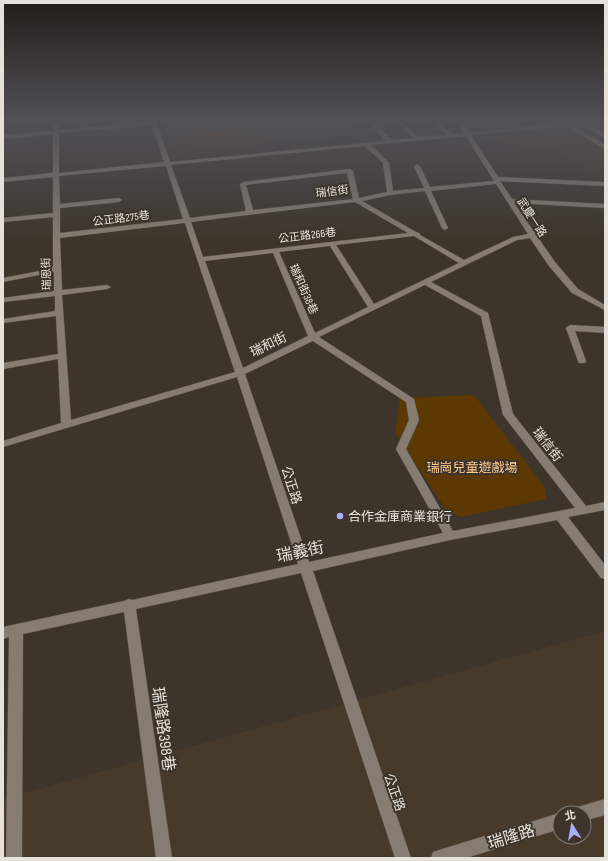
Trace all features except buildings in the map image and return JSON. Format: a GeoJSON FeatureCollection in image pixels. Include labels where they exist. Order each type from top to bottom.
{"type":"FeatureCollection","features":[{"type":"Feature","properties":{"kind":"street","name":"瑞恩街"},"geometry":{"type":"LineString","coordinates":[[56,161],[57,267],[66,425]]}},
{"type":"Feature","properties":{"kind":"street"},"geometry":{"type":"LineString","coordinates":[[3,180],[195,161]]}},
{"type":"Feature","properties":{"kind":"street"},"geometry":{"type":"LineString","coordinates":[[384,161],[386,163],[390,192]]}},
{"type":"Feature","properties":{"kind":"street","name":"武慶一路"},"geometry":{"type":"LineString","coordinates":[[484,161],[532,236],[552,264],[575,291],[605,308]]}},
{"type":"Feature","properties":{"kind":"street","name":"公正路"},"geometry":{"type":"LineString","coordinates":[[167,164],[240,373],[402,858]]}},
{"type":"Feature","properties":{"kind":"street"},"geometry":{"type":"LineString","coordinates":[[418,166],[426,189],[445,228]]}},
{"type":"Feature","properties":{"kind":"street"},"geometry":{"type":"LineString","coordinates":[[250,213],[243,184],[350,171],[356,200],[390,192],[497,181],[605,184]]}},
{"type":"Feature","properties":{"kind":"street"},"geometry":{"type":"LineString","coordinates":[[56,206],[119,200]]}},
{"type":"Feature","properties":{"kind":"street","name":"瑞信街"},"geometry":{"type":"LineString","coordinates":[[188,221],[356,200],[417,234],[464,263]]}},
{"type":"Feature","properties":{"kind":"street"},"geometry":{"type":"LineString","coordinates":[[510,201],[605,206]]}},
{"type":"Feature","properties":{"kind":"street"},"geometry":{"type":"LineString","coordinates":[[3,220],[56,215]]}},
{"type":"Feature","properties":{"kind":"street","name":"公正路275巷"},"geometry":{"type":"LineString","coordinates":[[56,236],[188,221]]}},
{"type":"Feature","properties":{"kind":"street","name":"公正路266巷"},"geometry":{"type":"LineString","coordinates":[[201,259],[417,234]]}},
{"type":"Feature","properties":{"kind":"street","name":"瑞和街"},"geometry":{"type":"LineString","coordinates":[[3,444],[240,373],[516,238],[532,236]]}},
{"type":"Feature","properties":{"kind":"street"},"geometry":{"type":"LineString","coordinates":[[332,244],[372,308]]}},
{"type":"Feature","properties":{"kind":"street","name":"瑞和街38巷"},"geometry":{"type":"LineString","coordinates":[[275,250],[313,337]]}},
{"type":"Feature","properties":{"kind":"street"},"geometry":{"type":"LineString","coordinates":[[3,280],[47,272],[57,267]]}},
{"type":"Feature","properties":{"kind":"street","name":"瑞信街"},"geometry":{"type":"LineString","coordinates":[[425,282],[485,315],[508,415],[583,510]]}},
{"type":"Feature","properties":{"kind":"street"},"geometry":{"type":"LineString","coordinates":[[3,300],[107,287]]}},
{"type":"Feature","properties":{"kind":"street"},"geometry":{"type":"LineString","coordinates":[[3,321],[60,313]]}},
{"type":"Feature","properties":{"kind":"street"},"geometry":{"type":"LineString","coordinates":[[582,361],[570,328],[605,330]]}},
{"type":"Feature","properties":{"kind":"street"},"geometry":{"type":"LineString","coordinates":[[313,337],[412,401],[414,420],[401,449],[450,536]]}},
{"type":"Feature","properties":{"kind":"street"},"geometry":{"type":"LineString","coordinates":[[3,366],[62,356]]}},
{"type":"Feature","properties":{"kind":"street","name":"瑞義街"},"geometry":{"type":"LineString","coordinates":[[10,631],[129,604],[305,568],[450,536],[583,510],[603,509]]}},
{"type":"Feature","properties":{"kind":"street"},"geometry":{"type":"LineString","coordinates":[[560,515],[605,574]]}},
{"type":"Feature","properties":{"kind":"street","name":"瑞隆路398巷"},"geometry":{"type":"LineString","coordinates":[[129,604],[164,858]]}},
{"type":"Feature","properties":{"kind":"street"},"geometry":{"type":"LineString","coordinates":[[10,631],[14,858]]}},
{"type":"Feature","properties":{"kind":"street"},"geometry":{"type":"LineString","coordinates":[[592,810],[605,806]]}},
{"type":"Feature","properties":{"kind":"street","name":"瑞隆路"},"geometry":{"type":"LineString","coordinates":[[439,858],[552,823]]}},
{"type":"Feature","properties":{"kind":"shaded area"},"geometry":{"type":"Polygon","coordinates":[[[573,161],[605,161],[605,180],[573,161]]]}},
{"type":"Feature","properties":{"kind":"shaded area"},"geometry":{"type":"Polygon","coordinates":[[[605,631],[605,858],[3,858],[3,799],[605,631]]]}},
{"type":"Feature","properties":{"kind":"green space","name":"瑞崗兒童遊戲場"},"geometry":{"type":"Polygon","coordinates":[[[474,395],[546,489],[546,499],[461,517],[447,511],[395,433],[400,398],[474,395]]]}},
{"type":"Feature","properties":{"kind":"place","name":"合作金庫商業銀行"},"geometry":{"type":"Point","coordinates":[340,516]}}]}
